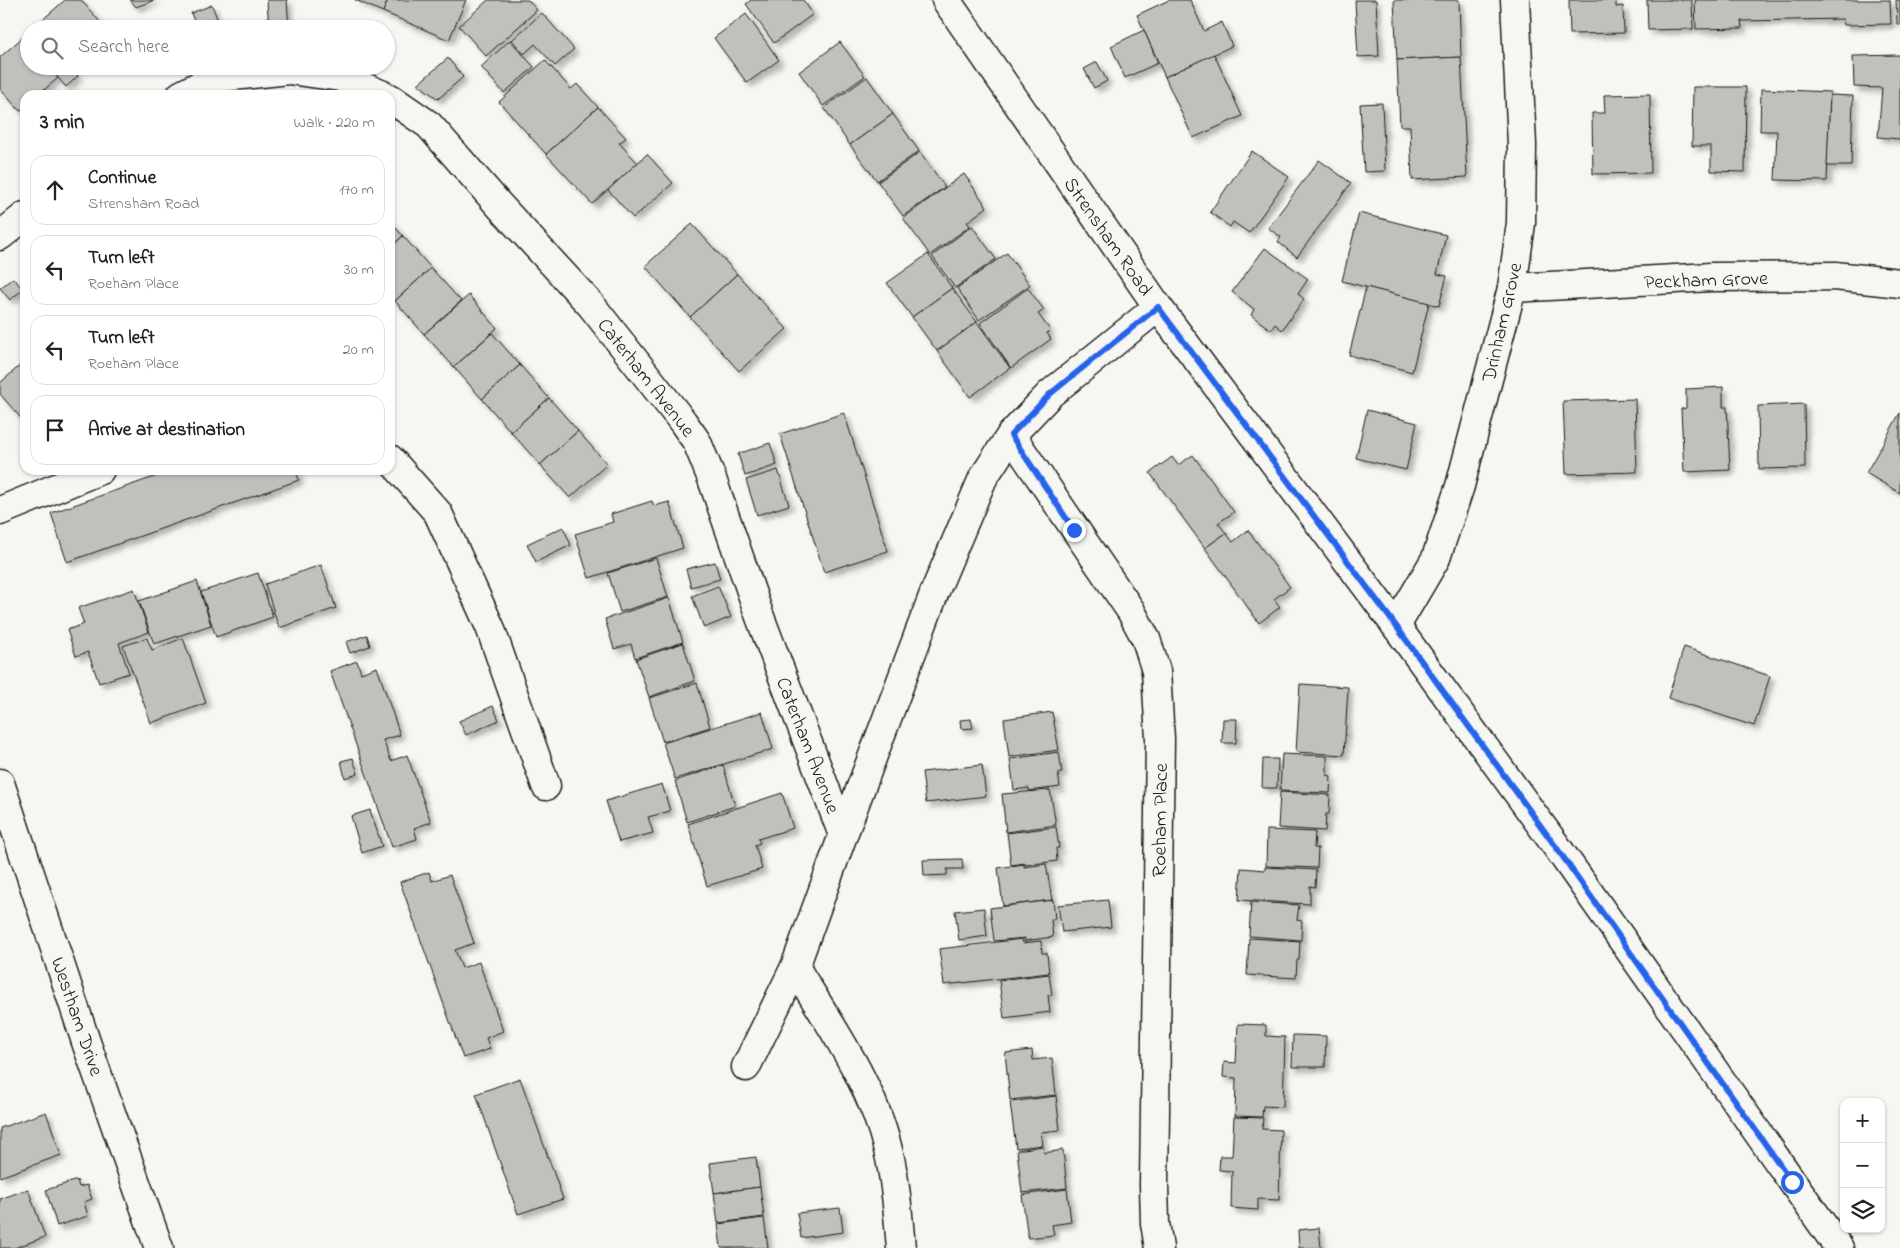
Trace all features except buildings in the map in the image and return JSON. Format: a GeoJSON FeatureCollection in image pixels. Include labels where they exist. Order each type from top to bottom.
{"type":"FeatureCollection","features":[{"type":"Feature","properties":{"kind":"street","name":"Strensham Road"},"geometry":{"type":"LineString","coordinates":[[946,0],[1158,307],[1396,626],[1556,847],[1839,1248]]}},
{"type":"Feature","properties":{"kind":"street","name":"Drinham Grove"},"geometry":{"type":"LineString","coordinates":[[1396,626],[1436,558],[1460,486],[1512,288],[1521,223],[1522,145],[1515,0]]}},
{"type":"Feature","properties":{"kind":"street"},"geometry":{"type":"LineString","coordinates":[[191,90],[214,78],[242,75]]}},
{"type":"Feature","properties":{"kind":"street"},"geometry":{"type":"LineString","coordinates":[[325,75],[340,77],[371,90]]}},
{"type":"Feature","properties":{"kind":"street","name":"Caterham Avenue"},"geometry":{"type":"LineString","coordinates":[[395,101],[429,125],[498,204],[591,305],[697,442],[712,479],[760,617],[843,835]]}},
{"type":"Feature","properties":{"kind":"street"},"geometry":{"type":"LineString","coordinates":[[0,236],[20,220]]}},
{"type":"Feature","properties":{"kind":"street","name":"Peckham Grove"},"geometry":{"type":"LineString","coordinates":[[1512,288],[1710,277],[1835,276],[1900,282]]}},
{"type":"Feature","properties":{"kind":"street"},"geometry":{"type":"LineString","coordinates":[[746,1067],[795,967],[935,591],[983,478],[1011,435],[1050,394],[1158,307]]}},
{"type":"Feature","properties":{"kind":"street","name":"Roeham Place"},"geometry":{"type":"LineString","coordinates":[[1011,435],[1131,611],[1146,639],[1156,671],[1160,739],[1154,1185],[1158,1248]]}},
{"type":"Feature","properties":{"kind":"street"},"geometry":{"type":"LineString","coordinates":[[395,465],[438,512],[490,627],[546,786]]}},
{"type":"Feature","properties":{"kind":"street"},"geometry":{"type":"LineString","coordinates":[[0,510],[88,475]]}},
{"type":"Feature","properties":{"kind":"street","name":"Westham Drive"},"geometry":{"type":"LineString","coordinates":[[0,783],[87,1045],[159,1248]]}},
{"type":"Feature","properties":{"kind":"street"},"geometry":{"type":"LineString","coordinates":[[795,967],[860,1076],[876,1116],[888,1148],[897,1194],[901,1248]]}},
{"type":"Feature","properties":{"kind":"route"},"geometry":{"type":"LineString","coordinates":[[1074,530],[1011,435],[1050,394],[1158,307],[1396,626],[1556,847],[1792,1182]]}}]}
